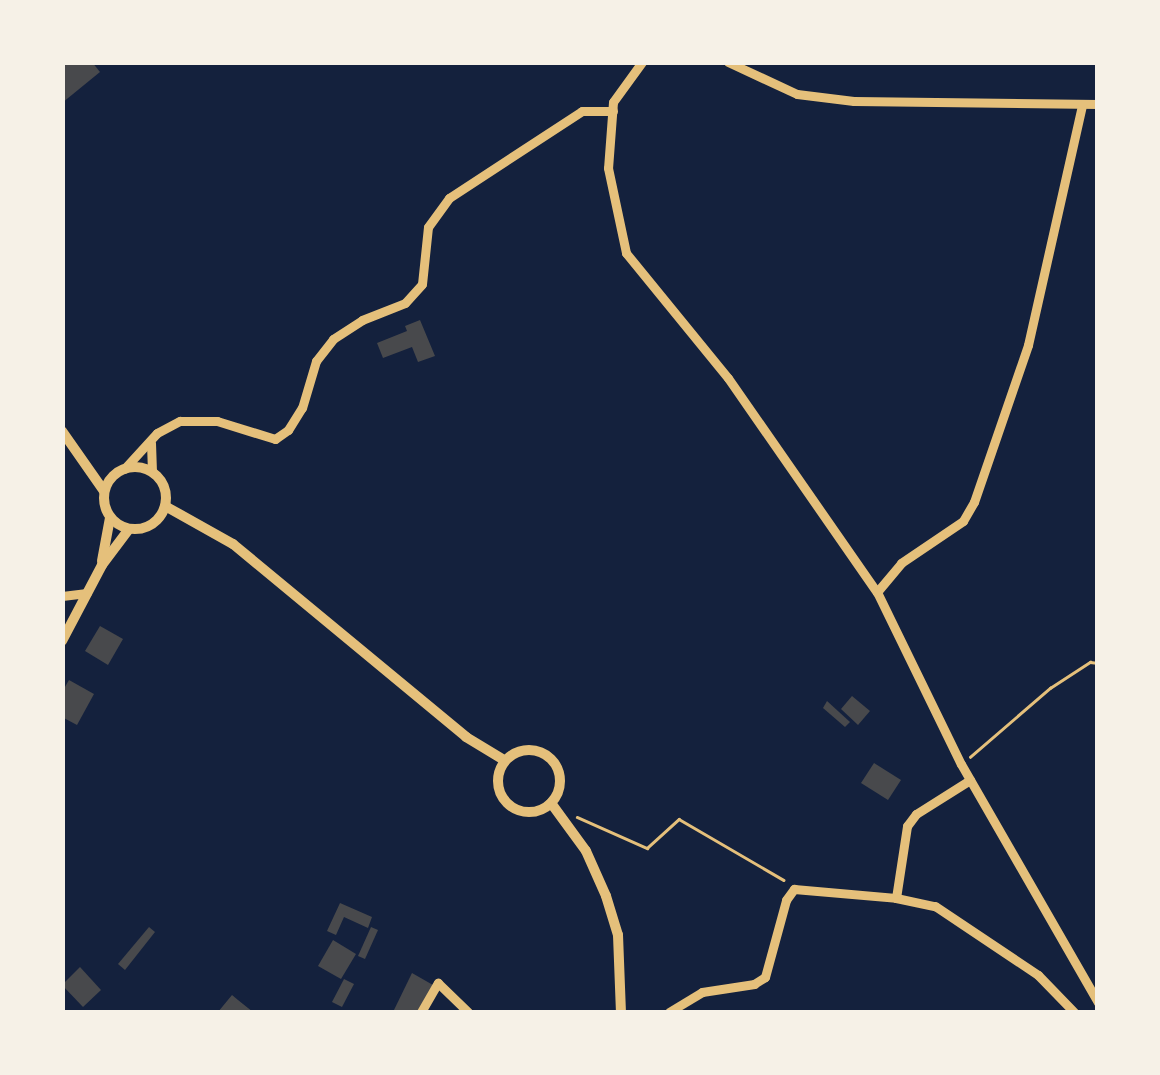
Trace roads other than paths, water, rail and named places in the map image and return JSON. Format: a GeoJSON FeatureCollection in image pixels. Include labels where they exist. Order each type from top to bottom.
{"type":"FeatureCollection","features":[{"type":"Feature","properties":{"kind":"street"},"geometry":{"type":"LineString","coordinates":[[642,62],[613,102],[612,111],[608,168],[626,253],[728,378],[876,592],[970,780],[1098,1002]]}},
{"type":"Feature","properties":{"kind":"street"},"geometry":{"type":"LineString","coordinates":[[728,62],[797,94],[835,99],[1098,104]]}},
{"type":"Feature","properties":{"kind":"street"},"geometry":{"type":"LineString","coordinates":[[876,592],[901,563],[963,521],[974,502],[1028,345],[1082,105]]}},
{"type":"Feature","properties":{"kind":"street"},"geometry":{"type":"LineString","coordinates":[[104,491],[110,478],[165,427],[180,421],[217,421],[274,439],[288,430],[302,408],[316,361],[333,339],[362,320],[405,304],[422,284],[428,228],[449,198],[582,111],[612,111]]}},
{"type":"Feature","properties":{"kind":"street"},"geometry":{"type":"LineString","coordinates":[[62,431],[104,491],[110,518],[102,565]]}},
{"type":"Feature","properties":{"kind":"street"},"geometry":{"type":"LineString","coordinates":[[110,518],[129,529],[152,525],[165,506],[164,487],[152,472],[151,444]]}},
{"type":"Feature","properties":{"kind":"street"},"geometry":{"type":"LineString","coordinates":[[86,466],[110,478]]}},
{"type":"Feature","properties":{"kind":"street"},"geometry":{"type":"LineString","coordinates":[[124,469],[152,472]]}},
{"type":"Feature","properties":{"kind":"street"},"geometry":{"type":"LineString","coordinates":[[165,506],[233,544],[466,737],[504,760]]}},
{"type":"Feature","properties":{"kind":"street"},"geometry":{"type":"LineString","coordinates":[[62,641],[102,565],[129,529]]}},
{"type":"Feature","properties":{"kind":"street"},"geometry":{"type":"LineString","coordinates":[[62,596],[87,593]]}},
{"type":"Feature","properties":{"kind":"street"},"geometry":{"type":"LineString","coordinates":[[521,750],[550,757],[560,774],[551,803],[532,812],[512,807],[498,791],[504,760],[521,750]]}},
{"type":"Feature","properties":{"kind":"street"},"geometry":{"type":"LineString","coordinates":[[896,898],[907,826],[916,814],[970,780]]}},
{"type":"Feature","properties":{"kind":"street"},"geometry":{"type":"LineString","coordinates":[[551,803],[586,851],[606,896],[620,953],[620,1012]]}},
{"type":"Feature","properties":{"kind":"street"},"geometry":{"type":"LineString","coordinates":[[670,1012],[702,992],[754,984],[765,977],[786,900],[794,889],[896,898],[935,906],[1038,975],[1074,1012]]}},
{"type":"Feature","properties":{"kind":"street"},"geometry":{"type":"LineString","coordinates":[[421,1012],[438,983],[468,1012]]}}]}
